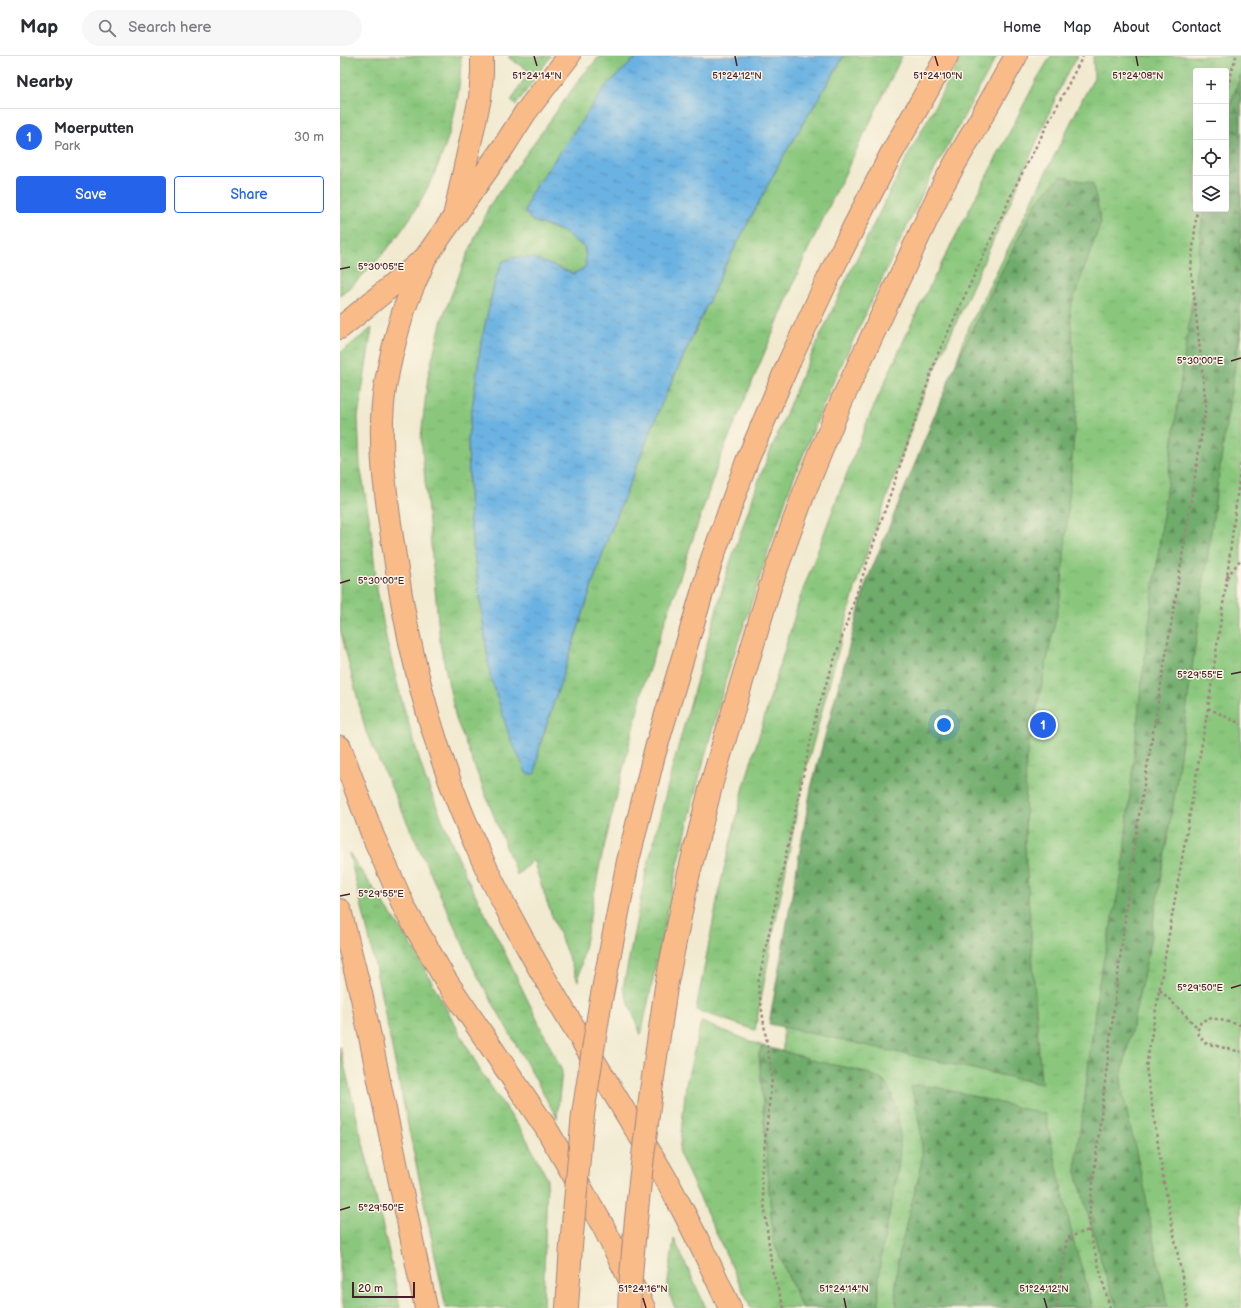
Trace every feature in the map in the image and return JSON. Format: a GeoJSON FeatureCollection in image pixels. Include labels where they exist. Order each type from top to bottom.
{"type":"FeatureCollection","features":[{"type":"Feature","properties":{"kind":"highway"},"geometry":{"type":"LineString","coordinates":[[454,217],[480,98],[482,56]]}},
{"type":"Feature","properties":{"kind":"highway"},"geometry":{"type":"LineString","coordinates":[[569,56],[525,113],[504,146],[425,258],[402,314],[384,390],[382,427],[387,495],[401,598],[408,632],[430,722],[446,772],[464,820],[498,892],[540,970],[671,1188],[703,1249],[730,1308]]}},
{"type":"Feature","properties":{"kind":"highway"},"geometry":{"type":"LineString","coordinates":[[566,1308],[584,1114],[600,1005],[628,861],[654,755],[712,559],[744,468],[789,362],[837,260],[890,156],[947,56]]}},
{"type":"Feature","properties":{"kind":"highway"},"geometry":{"type":"LineString","coordinates":[[629,1308],[632,1253],[651,1091],[666,987],[688,877],[712,782],[770,587],[804,493],[842,400],[943,186],[1016,56]]}},
{"type":"Feature","properties":{"kind":"highway"},"geometry":{"type":"LineString","coordinates":[[340,328],[425,258]]}},
{"type":"Feature","properties":{"kind":"highway"},"geometry":{"type":"LineString","coordinates":[[340,747],[373,836],[405,909],[445,978],[549,1134],[604,1226],[644,1308]]}},
{"type":"Feature","properties":{"kind":"highway"},"geometry":{"type":"LineString","coordinates":[[340,910],[362,998],[426,1308]]}},
{"type":"Feature","properties":{"kind":"path"},"geometry":{"type":"LineString","coordinates":[[784,1308],[772,1270],[761,1178],[772,1078],[758,984],[817,711],[937,356],[1015,187],[1083,56]]}},
{"type":"Feature","properties":{"kind":"path"},"geometry":{"type":"LineString","coordinates":[[1229,82],[1236,56]]}},
{"type":"Feature","properties":{"kind":"path"},"geometry":{"type":"LineString","coordinates":[[1110,1308],[1089,1230],[1090,1206],[1133,851],[1206,406],[1191,268],[1197,212]]}},
{"type":"Feature","properties":{"kind":"path"},"geometry":{"type":"LineString","coordinates":[[1188,1308],[1163,1177],[1146,1066],[1208,708],[1227,577],[1241,464]]}},
{"type":"Feature","properties":{"kind":"path"},"geometry":{"type":"LineString","coordinates":[[1227,577],[1241,559]]}},
{"type":"Feature","properties":{"kind":"path"},"geometry":{"type":"LineString","coordinates":[[1208,708],[1241,724]]}},
{"type":"Feature","properties":{"kind":"path"},"geometry":{"type":"LineString","coordinates":[[1160,990],[1198,1028]]}},
{"type":"Feature","properties":{"kind":"path"},"geometry":{"type":"LineString","coordinates":[[1241,1025],[1212,1018],[1201,1021],[1197,1032],[1205,1043],[1241,1052]]}},
{"type":"Feature","properties":{"kind":"path"},"geometry":{"type":"LineString","coordinates":[[1056,1308],[1067,1238],[1089,1230]]}},
{"type":"Feature","properties":{"kind":"green space"},"geometry":{"type":"Polygon","coordinates":[[[340,56],[461,56],[459,87],[453,118],[445,147],[419,204],[402,230],[382,255],[356,282],[340,295],[340,56]]]}},
{"type":"Feature","properties":{"kind":"green space"},"geometry":{"type":"Polygon","coordinates":[[[509,56],[551,56],[516,105],[511,101],[529,71],[509,58],[509,56]]]}},
{"type":"Feature","properties":{"kind":"green space"},"geometry":{"type":"Polygon","coordinates":[[[600,56],[638,56],[606,86],[530,195],[532,221],[562,231],[585,248],[586,266],[574,274],[557,267],[503,261],[496,276],[481,343],[468,439],[470,523],[490,675],[534,774],[540,745],[606,543],[661,405],[724,268],[784,155],[844,56],[902,56],[806,254],[719,461],[644,684],[600,864],[578,981],[550,911],[533,860],[517,875],[456,719],[440,643],[421,437],[428,376],[442,319],[463,265],[489,206],[581,77],[600,56]]]}},
{"type":"Feature","properties":{"kind":"green space"},"geometry":{"type":"Polygon","coordinates":[[[962,56],[997,56],[929,180],[830,389],[789,490],[727,676],[699,778],[676,873],[641,1035],[623,988],[646,872],[673,765],[728,569],[761,474],[801,377],[852,268],[905,161],[962,56]]]}},
{"type":"Feature","properties":{"kind":"green space"},"geometry":{"type":"Polygon","coordinates":[[[1051,56],[1078,56],[1064,79],[923,396],[858,578],[802,784],[755,1030],[696,1010],[720,886],[744,786],[800,598],[869,417],[920,305],[1037,79],[1051,56]]]}},
{"type":"Feature","properties":{"kind":"green space"},"geometry":{"type":"Polygon","coordinates":[[[1093,56],[1241,56],[1241,1308],[812,1308],[783,1107],[783,1001],[870,618],[967,331],[1094,78],[1093,56]]]}},
{"type":"Feature","properties":{"kind":"green space"},"geometry":{"type":"Polygon","coordinates":[[[1241,73],[1241,325],[1174,799],[1147,959],[1121,1078],[1123,1095],[1144,1186],[1168,1308],[1117,1308],[1105,1274],[1076,1172],[1078,1142],[1098,987],[1122,873],[1141,687],[1199,251],[1203,212],[1229,212],[1229,109],[1241,73]]]}},
{"type":"Feature","properties":{"kind":"green space"},"geometry":{"type":"Polygon","coordinates":[[[1061,176],[1093,184],[1101,222],[1070,309],[1077,400],[1061,594],[1026,760],[1025,846],[1041,1084],[769,1024],[811,788],[866,583],[958,358],[1037,201],[1061,176]]]}},
{"type":"Feature","properties":{"kind":"green space"},"geometry":{"type":"Polygon","coordinates":[[[372,328],[358,417],[360,465],[371,529],[377,589],[387,643],[401,698],[425,778],[464,872],[562,1071],[557,1118],[475,971],[366,732],[340,629],[340,353],[372,328]]]}},
{"type":"Feature","properties":{"kind":"green space"},"geometry":{"type":"Polygon","coordinates":[[[349,853],[410,942],[481,1072],[525,1136],[547,1178],[543,1308],[446,1308],[369,937],[349,853]]]}},
{"type":"Feature","properties":{"kind":"green space"},"geometry":{"type":"Polygon","coordinates":[[[701,1022],[763,1046],[759,1053],[773,1241],[802,1308],[751,1308],[679,1153],[686,1084],[701,1022]]]}},
{"type":"Feature","properties":{"kind":"green space"},"geometry":{"type":"Polygon","coordinates":[[[763,1046],[816,1061],[867,1073],[882,1080],[887,1085],[898,1116],[900,1137],[896,1180],[880,1266],[879,1308],[802,1308],[773,1241],[759,1053],[763,1046]]]}},
{"type":"Feature","properties":{"kind":"green space"},"geometry":{"type":"Polygon","coordinates":[[[340,1047],[392,1265],[400,1308],[344,1308],[340,1290],[340,1047]]]}},
{"type":"Feature","properties":{"kind":"green space"},"geometry":{"type":"Polygon","coordinates":[[[915,1085],[936,1087],[1045,1114],[1074,1243],[1093,1308],[897,1308],[897,1266],[922,1159],[921,1131],[911,1087],[915,1085]]]}},
{"type":"Feature","properties":{"kind":"green space"},"geometry":{"type":"Polygon","coordinates":[[[674,1239],[706,1308],[675,1308],[667,1289],[674,1239]]]}},
{"type":"Feature","properties":{"kind":"water"},"geometry":{"type":"Polygon","coordinates":[[[638,56],[844,56],[784,155],[724,268],[661,405],[606,543],[540,745],[535,774],[527,774],[510,738],[490,675],[470,523],[468,439],[481,343],[496,276],[503,261],[516,257],[534,258],[574,274],[586,266],[585,248],[562,231],[532,221],[525,212],[530,195],[606,86],[638,56]]]}},
{"type":"Feature","properties":{"kind":"place","name":"Moerputten"},"geometry":{"type":"Point","coordinates":[1043,725]}}]}
